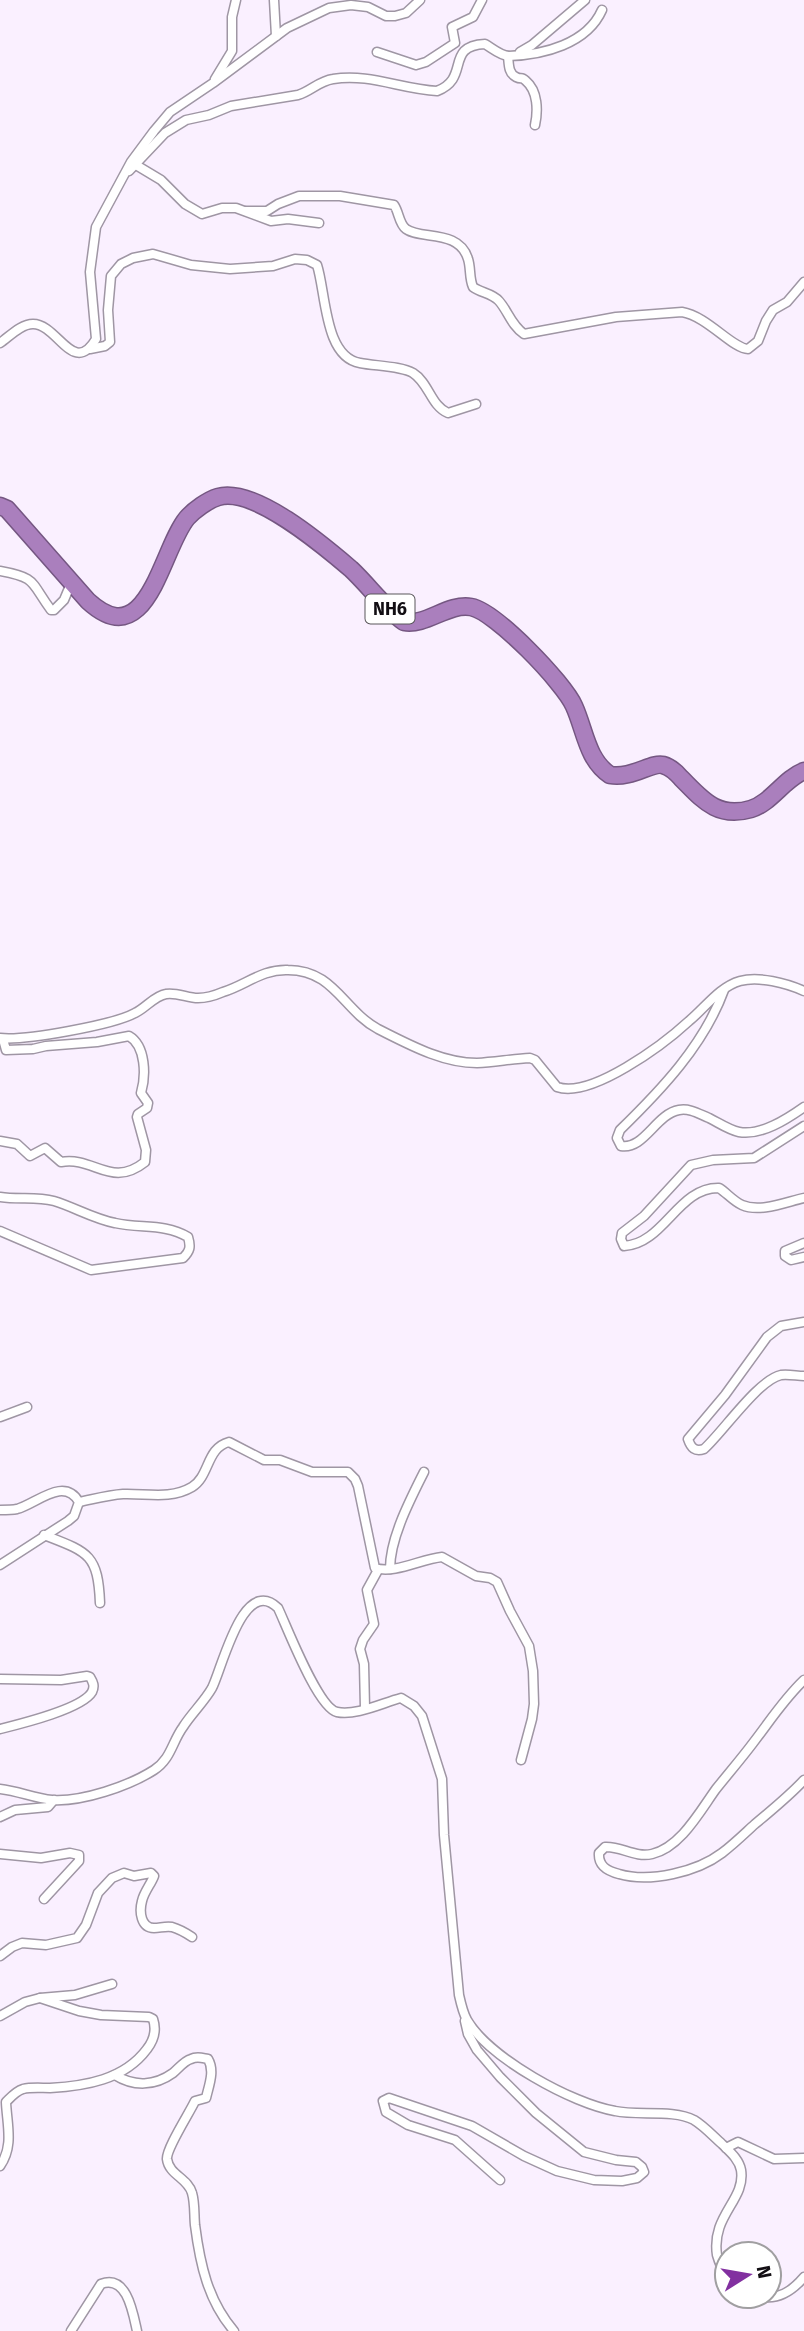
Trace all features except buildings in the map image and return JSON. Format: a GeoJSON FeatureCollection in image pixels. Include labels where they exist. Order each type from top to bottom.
{"type":"FeatureCollection","features":[{"type":"Feature","properties":{"kind":"highway","name":"NH6"},"geometry":{"type":"LineString","coordinates":[[0,506],[7,509],[101,613],[114,616],[138,610],[152,592],[167,552],[187,518],[218,497],[233,495],[253,501],[280,515],[351,569],[404,622],[468,607],[491,615],[568,695],[595,761],[610,775],[630,775],[652,766],[663,765],[673,770],[708,804],[719,810],[732,812],[759,805],[804,771]]}},
{"type":"Feature","properties":{"kind":"street"},"geometry":{"type":"LineString","coordinates":[[214,83],[221,66],[232,51],[232,17],[236,0]]}},
{"type":"Feature","properties":{"kind":"street"},"geometry":{"type":"LineString","coordinates":[[274,0],[276,36]]}},
{"type":"Feature","properties":{"kind":"street"},"geometry":{"type":"LineString","coordinates":[[90,349],[96,339],[90,288],[91,251],[96,227],[124,175],[170,112],[214,83],[287,28],[329,8],[351,5],[368,7],[386,16],[395,16],[406,13],[420,0]]}},
{"type":"Feature","properties":{"kind":"street"},"geometry":{"type":"LineString","coordinates":[[377,52],[416,65],[426,62],[455,43],[452,27],[473,17],[482,0]]}},
{"type":"Feature","properties":{"kind":"street"},"geometry":{"type":"LineString","coordinates":[[517,54],[532,45],[585,0]]}},
{"type":"Feature","properties":{"kind":"street"},"geometry":{"type":"LineString","coordinates":[[124,175],[171,128],[186,120],[231,106],[306,93],[324,81],[347,78],[360,77],[436,91],[446,88],[454,80],[460,55],[467,49],[485,44],[508,56],[542,53],[565,45],[592,26],[603,10]]}},
{"type":"Feature","properties":{"kind":"street"},"geometry":{"type":"LineString","coordinates":[[508,56],[510,71],[515,77],[528,82],[536,99],[535,125]]}},
{"type":"Feature","properties":{"kind":"street"},"geometry":{"type":"LineString","coordinates":[[136,165],[167,185],[195,211],[202,214],[230,208],[267,211],[299,196],[340,196],[394,205],[401,224],[407,230],[440,235],[464,251],[473,287],[495,297],[508,317],[524,334],[616,317],[675,312],[692,315],[743,350],[755,344],[773,310],[786,302],[804,282]]}},
{"type":"Feature","properties":{"kind":"street"},"geometry":{"type":"LineString","coordinates":[[246,211],[271,221],[288,219],[319,223]]}},
{"type":"Feature","properties":{"kind":"street"},"geometry":{"type":"LineString","coordinates":[[0,343],[22,327],[32,324],[47,329],[68,350],[81,352],[105,346],[110,342],[108,310],[111,276],[126,261],[153,254],[191,265],[230,269],[273,266],[302,259],[317,265],[325,310],[338,347],[344,356],[356,362],[413,373],[425,383],[443,412],[453,413],[477,404]]}},
{"type":"Feature","properties":{"kind":"street"},"geometry":{"type":"LineString","coordinates":[[0,571],[25,576],[33,583],[51,610],[64,600],[72,581]]}},
{"type":"Feature","properties":{"kind":"street"},"geometry":{"type":"LineString","coordinates":[[0,1142],[17,1144],[30,1156],[45,1148],[60,1162],[76,1161],[99,1171],[117,1174],[137,1168],[145,1162],[146,1150],[137,1117],[147,1108],[148,1103],[141,1093],[144,1085],[142,1055],[136,1041],[129,1036],[33,1049],[6,1049],[2,1038],[87,1027],[135,1014],[168,993],[200,999],[226,991],[249,978],[278,970],[310,972],[342,995],[354,1011],[377,1028],[411,1046],[474,1063],[530,1058],[535,1060],[557,1087],[573,1090],[598,1082],[664,1042],[737,982],[746,980],[784,984],[804,991]]}},
{"type":"Feature","properties":{"kind":"street"},"geometry":{"type":"LineString","coordinates":[[724,990],[712,1019],[662,1089],[620,1130],[617,1139],[621,1146],[632,1146],[668,1114],[677,1111],[694,1111],[733,1130],[746,1132],[771,1126],[804,1107]]}},
{"type":"Feature","properties":{"kind":"street"},"geometry":{"type":"LineString","coordinates":[[804,1126],[754,1158],[713,1160],[691,1165],[644,1216],[622,1233],[621,1239],[624,1247],[640,1242],[672,1217],[684,1201],[704,1189],[719,1188],[749,1208],[804,1198]]}},
{"type":"Feature","properties":{"kind":"street"},"geometry":{"type":"LineString","coordinates":[[0,1197],[52,1200],[115,1223],[159,1226],[188,1237],[190,1244],[189,1252],[183,1258],[91,1270],[0,1231]]}},
{"type":"Feature","properties":{"kind":"street"},"geometry":{"type":"LineString","coordinates":[[804,1243],[785,1251],[785,1256],[791,1260],[804,1257]]}},
{"type":"Feature","properties":{"kind":"street"},"geometry":{"type":"LineString","coordinates":[[804,1322],[781,1326],[767,1337],[725,1395],[688,1439],[692,1448],[704,1449],[736,1412],[774,1378],[785,1375],[804,1376]]}},
{"type":"Feature","properties":{"kind":"street"},"geometry":{"type":"LineString","coordinates":[[0,1417],[27,1407]]}},
{"type":"Feature","properties":{"kind":"street"},"geometry":{"type":"LineString","coordinates":[[79,1502],[110,1495],[173,1494],[191,1488],[198,1482],[213,1452],[222,1444],[231,1442],[261,1459],[283,1460],[312,1472],[343,1471],[352,1475],[358,1486],[372,1565],[378,1570],[442,1557],[476,1576],[490,1578],[497,1583],[533,1659],[533,1713],[521,1760]]}},
{"type":"Feature","properties":{"kind":"street"},"geometry":{"type":"LineString","coordinates":[[390,1569],[394,1543],[424,1472]]}},
{"type":"Feature","properties":{"kind":"street"},"geometry":{"type":"LineString","coordinates":[[0,1510],[19,1509],[56,1492],[72,1494],[79,1502]]}},
{"type":"Feature","properties":{"kind":"street"},"geometry":{"type":"LineString","coordinates":[[0,1565],[74,1516],[79,1502]]}},
{"type":"Feature","properties":{"kind":"street"},"geometry":{"type":"LineString","coordinates":[[44,1535],[80,1549],[90,1559],[99,1579],[100,1603]]}},
{"type":"Feature","properties":{"kind":"street"},"geometry":{"type":"LineString","coordinates":[[366,1708],[364,1664],[360,1649],[374,1624],[367,1590],[378,1570]]}},
{"type":"Feature","properties":{"kind":"street"},"geometry":{"type":"LineString","coordinates":[[0,1789],[54,1800],[73,1799],[106,1791],[155,1770],[169,1757],[181,1729],[212,1689],[240,1618],[252,1604],[260,1601],[278,1608],[306,1672],[326,1705],[338,1712],[366,1708],[401,1698],[407,1700],[422,1716],[442,1779],[444,1835],[459,1995],[468,2034],[477,2050],[500,2077],[536,2113],[584,2152],[636,2162],[644,2172],[632,2179],[594,2180],[557,2171],[472,2126],[389,2098],[383,2101],[386,2112],[396,2119],[455,2140],[500,2180]]}},
{"type":"Feature","properties":{"kind":"street"},"geometry":{"type":"LineString","coordinates":[[0,1679],[61,1680],[87,1676],[94,1684],[92,1692],[79,1704],[0,1729]]}},
{"type":"Feature","properties":{"kind":"street"},"geometry":{"type":"LineString","coordinates":[[804,1680],[782,1703],[698,1816],[668,1846],[653,1853],[634,1853],[605,1847],[599,1853],[598,1860],[601,1866],[623,1876],[653,1878],[681,1872],[721,1854],[804,1780]]}},
{"type":"Feature","properties":{"kind":"street"},"geometry":{"type":"LineString","coordinates":[[0,1816],[15,1810],[48,1807],[54,1800]]}},
{"type":"Feature","properties":{"kind":"street"},"geometry":{"type":"LineString","coordinates":[[0,1854],[41,1858],[70,1853],[79,1855],[79,1861],[44,1899]]}},
{"type":"Feature","properties":{"kind":"street"},"geometry":{"type":"LineString","coordinates":[[0,1956],[22,1943],[46,1945],[77,1938],[86,1925],[98,1893],[112,1878],[124,1873],[134,1876],[151,1873],[154,1876],[144,1895],[141,1909],[141,1917],[146,1926],[177,1928],[192,1937]]}},
{"type":"Feature","properties":{"kind":"street"},"geometry":{"type":"LineString","coordinates":[[0,2017],[25,2002],[75,1995],[112,1984]]}},
{"type":"Feature","properties":{"kind":"street"},"geometry":{"type":"LineString","coordinates":[[0,2166],[6,2156],[10,2137],[6,2102],[14,2094],[21,2089],[92,2083],[115,2075],[135,2062],[150,2044],[156,2030],[153,2019],[139,2015],[101,2015],[40,1998]]}},
{"type":"Feature","properties":{"kind":"street"},"geometry":{"type":"LineString","coordinates":[[463,2011],[478,2034],[504,2057],[550,2087],[592,2106],[637,2114],[680,2116],[693,2120],[710,2133],[738,2162],[741,2174],[738,2189],[720,2222],[716,2240]]}},
{"type":"Feature","properties":{"kind":"street"},"geometry":{"type":"LineString","coordinates":[[115,2075],[130,2082],[145,2084],[163,2080],[188,2059],[196,2057],[211,2062],[211,2079],[206,2098],[195,2101],[167,2157],[172,2171],[191,2189],[200,2257],[206,2280],[220,2313],[234,2331]]}},
{"type":"Feature","properties":{"kind":"street"},"geometry":{"type":"LineString","coordinates":[[726,2148],[738,2142],[774,2159],[804,2158]]}},
{"type":"Feature","properties":{"kind":"street"},"geometry":{"type":"LineString","coordinates":[[783,2294],[790,2292],[804,2277]]}},
{"type":"Feature","properties":{"kind":"street"},"geometry":{"type":"LineString","coordinates":[[71,2331],[101,2284],[108,2281],[116,2283],[123,2290],[131,2305],[137,2331]]}}]}
